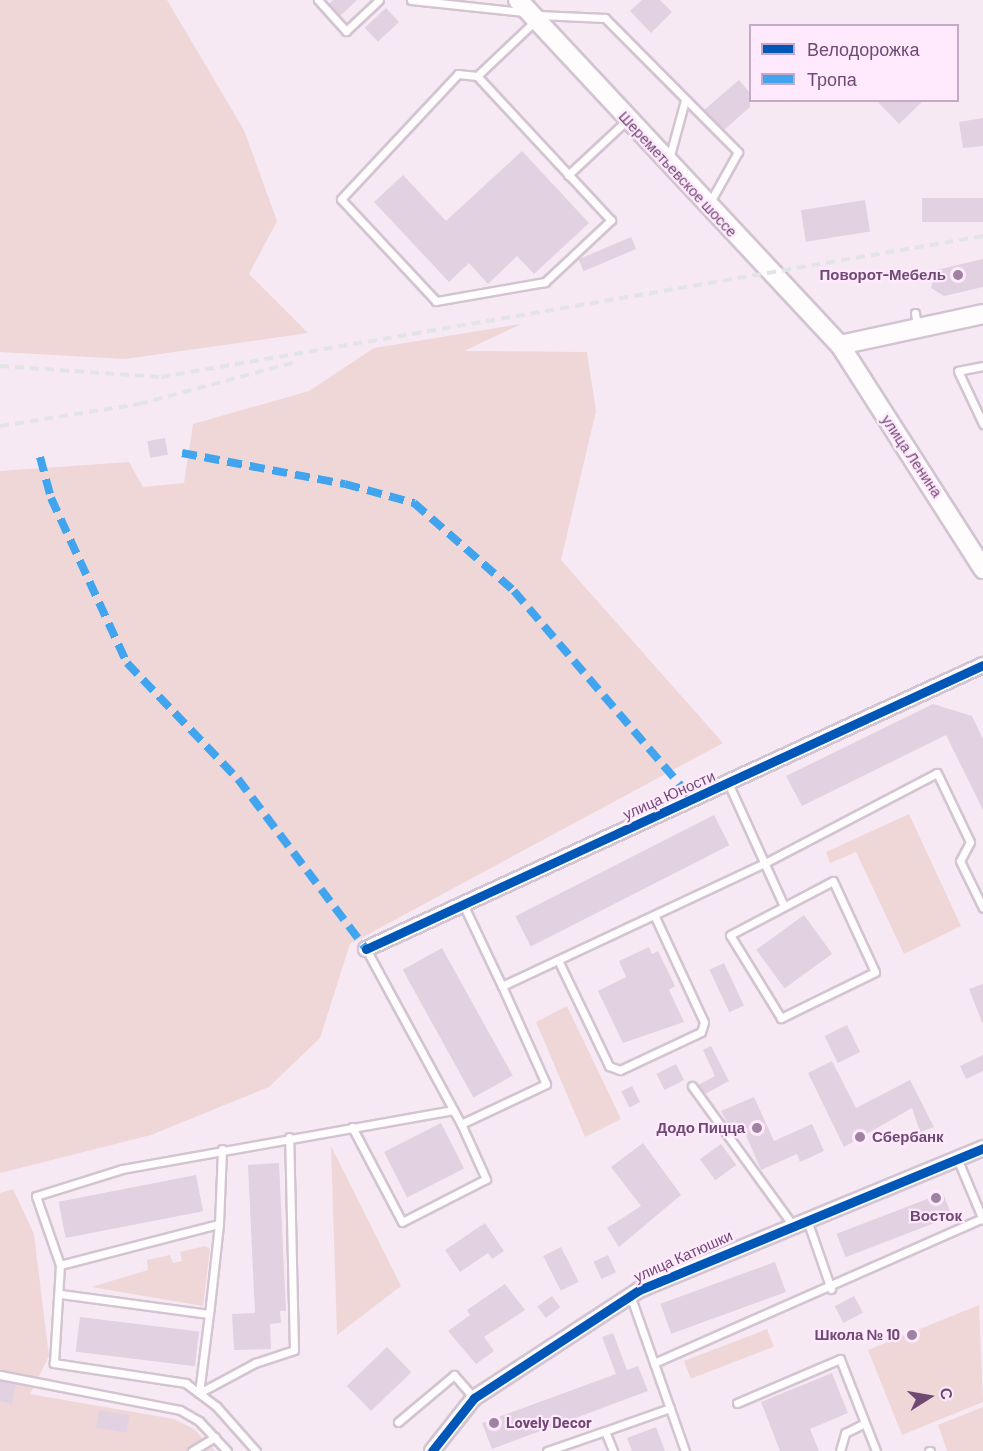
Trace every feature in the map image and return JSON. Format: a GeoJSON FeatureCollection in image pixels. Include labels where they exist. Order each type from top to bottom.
{"type":"FeatureCollection","features":[{"type":"Feature","properties":{"kind":"main road","name":"Шереметьевское шоссе"},"geometry":{"type":"LineString","coordinates":[[529,12],[707,207],[840,345]]}},
{"type":"Feature","properties":{"kind":"main road"},"geometry":{"type":"LineString","coordinates":[[840,345],[916,319],[983,314]]}},
{"type":"Feature","properties":{"kind":"main road","name":"улица Ленина"},"geometry":{"type":"LineString","coordinates":[[840,345],[983,569]]}},
{"type":"Feature","properties":{"kind":"street","name":"улица Юности"},"geometry":{"type":"LineString","coordinates":[[366,949],[981,670]]}},
{"type":"Feature","properties":{"kind":"street","name":"улица Катюшки"},"geometry":{"type":"LineString","coordinates":[[432,1451],[474,1398],[630,1295],[792,1224],[983,1148]]}},
{"type":"Feature","properties":{"kind":"lane"},"geometry":{"type":"LineString","coordinates":[[318,0],[346,31],[379,0]]}},
{"type":"Feature","properties":{"kind":"lane"},"geometry":{"type":"LineString","coordinates":[[411,0],[605,18],[738,152],[707,207]]}},
{"type":"Feature","properties":{"kind":"lane"},"geometry":{"type":"LineString","coordinates":[[477,76],[529,12]]}},
{"type":"Feature","properties":{"kind":"lane"},"geometry":{"type":"LineString","coordinates":[[458,74],[477,76],[611,220],[545,282],[436,301],[341,199],[458,74]]}},
{"type":"Feature","properties":{"kind":"lane"},"geometry":{"type":"LineString","coordinates":[[668,165],[685,100]]}},
{"type":"Feature","properties":{"kind":"lane"},"geometry":{"type":"LineString","coordinates":[[568,175],[627,120]]}},
{"type":"Feature","properties":{"kind":"lane"},"geometry":{"type":"LineString","coordinates":[[983,366],[958,371],[983,424]]}},
{"type":"Feature","properties":{"kind":"lane"},"geometry":{"type":"LineString","coordinates":[[502,986],[763,864],[937,773],[970,842],[960,861],[983,908]]}},
{"type":"Feature","properties":{"kind":"lane"},"geometry":{"type":"LineString","coordinates":[[729,785],[784,906]]}},
{"type":"Feature","properties":{"kind":"lane"},"geometry":{"type":"LineString","coordinates":[[833,881],[875,972],[781,1018],[730,935],[784,906],[833,881]]}},
{"type":"Feature","properties":{"kind":"lane"},"geometry":{"type":"LineString","coordinates":[[461,1124],[546,1084],[463,904]]}},
{"type":"Feature","properties":{"kind":"lane"},"geometry":{"type":"LineString","coordinates":[[558,960],[609,1066],[620,1070],[701,1032],[704,1022],[654,915]]}},
{"type":"Feature","properties":{"kind":"lane"},"geometry":{"type":"LineString","coordinates":[[352,1127],[402,1222],[486,1179],[461,1124],[366,949]]}},
{"type":"Feature","properties":{"kind":"lane"},"geometry":{"type":"LineString","coordinates":[[692,1086],[792,1224]]}},
{"type":"Feature","properties":{"kind":"lane"},"geometry":{"type":"LineString","coordinates":[[256,1451],[199,1393],[186,1383],[54,1363],[62,1294],[60,1265],[36,1196],[122,1169],[289,1137],[453,1110]]}},
{"type":"Feature","properties":{"kind":"lane"},"geometry":{"type":"LineString","coordinates":[[199,1393],[255,1363],[294,1350],[289,1137]]}},
{"type":"Feature","properties":{"kind":"lane"},"geometry":{"type":"LineString","coordinates":[[199,1393],[219,1224],[222,1149]]}},
{"type":"Feature","properties":{"kind":"lane"},"geometry":{"type":"LineString","coordinates":[[654,1363],[831,1289],[983,1219],[957,1158]]}},
{"type":"Feature","properties":{"kind":"lane"},"geometry":{"type":"LineString","coordinates":[[806,1219],[831,1289]]}},
{"type":"Feature","properties":{"kind":"lane"},"geometry":{"type":"LineString","coordinates":[[60,1265],[219,1224]]}},
{"type":"Feature","properties":{"kind":"lane"},"geometry":{"type":"LineString","coordinates":[[62,1294],[209,1314]]}},
{"type":"Feature","properties":{"kind":"lane"},"geometry":{"type":"LineString","coordinates":[[630,1295],[685,1451]]}},
{"type":"Feature","properties":{"kind":"lane"},"geometry":{"type":"LineString","coordinates":[[737,1403],[840,1359],[876,1451]]}},
{"type":"Feature","properties":{"kind":"lane"},"geometry":{"type":"LineString","coordinates":[[0,1375],[180,1410],[214,1437],[227,1451]]}},
{"type":"Feature","properties":{"kind":"lane"},"geometry":{"type":"LineString","coordinates":[[398,1422],[454,1375],[474,1398]]}},
{"type":"Feature","properties":{"kind":"lane"},"geometry":{"type":"LineString","coordinates":[[548,1451],[670,1408]]}},
{"type":"Feature","properties":{"kind":"lane"},"geometry":{"type":"LineString","coordinates":[[840,1451],[844,1433],[865,1423]]}},
{"type":"Feature","properties":{"kind":"lane"},"geometry":{"type":"LineString","coordinates":[[605,1431],[612,1451]]}},
{"type":"Feature","properties":{"kind":"lane"},"geometry":{"type":"LineString","coordinates":[[192,1451],[214,1437]]}},
{"type":"Feature","properties":{"kind":"shaded area"},"geometry":{"type":"Polygon","coordinates":[[[0,0],[167,0],[244,130],[277,221],[249,274],[308,333],[125,359],[0,352],[0,0]]]}},
{"type":"Feature","properties":{"kind":"shaded area"},"geometry":{"type":"Polygon","coordinates":[[[521,324],[464,351],[587,352],[596,411],[561,560],[723,743],[350,944],[320,1038],[269,1087],[151,1135],[0,1173],[0,471],[129,462],[143,487],[184,483],[193,424],[309,391],[374,348],[521,324]]]}},
{"type":"Feature","properties":{"kind":"shaded area"},"geometry":{"type":"Polygon","coordinates":[[[909,814],[961,926],[904,954],[856,852],[830,863],[826,852],[909,814]]]}},
{"type":"Feature","properties":{"kind":"shaded area"},"geometry":{"type":"Polygon","coordinates":[[[567,1006],[621,1119],[585,1137],[536,1022],[567,1006]]]}},
{"type":"Feature","properties":{"kind":"shaded area"},"geometry":{"type":"Polygon","coordinates":[[[331,1146],[401,1286],[337,1335],[331,1146]]]}},
{"type":"Feature","properties":{"kind":"shaded area"},"geometry":{"type":"Polygon","coordinates":[[[13,1189],[34,1234],[49,1356],[30,1394],[174,1419],[194,1429],[215,1451],[0,1451],[0,1193],[13,1189]]]}},
{"type":"Feature","properties":{"kind":"shaded area"},"geometry":{"type":"Polygon","coordinates":[[[205,1246],[210,1249],[203,1306],[91,1287],[148,1270],[147,1260],[170,1255],[173,1263],[182,1261],[180,1252],[205,1246]]]}},
{"type":"Feature","properties":{"kind":"shaded area"},"geometry":{"type":"Polygon","coordinates":[[[979,1305],[983,1402],[902,1435],[868,1350],[979,1305]]]}},
{"type":"Feature","properties":{"kind":"shaded area"},"geometry":{"type":"Polygon","coordinates":[[[767,1329],[774,1347],[691,1379],[684,1361],[767,1329]]]}},
{"type":"Feature","properties":{"kind":"shaded area"},"geometry":{"type":"Polygon","coordinates":[[[983,1407],[983,1451],[947,1451],[938,1425],[983,1407]]]}},
{"type":"Feature","properties":{"kind":"building"},"geometry":{"type":"Polygon","coordinates":[[[333,0],[357,0],[340,16],[329,4],[333,0]]]}},
{"type":"Feature","properties":{"kind":"building"},"geometry":{"type":"Polygon","coordinates":[[[642,0],[660,0],[672,12],[651,33],[630,11],[642,0]]]}},
{"type":"Feature","properties":{"kind":"building"},"geometry":{"type":"Polygon","coordinates":[[[386,8],[399,22],[378,42],[365,28],[386,8]]]}},
{"type":"Feature","properties":{"kind":"building"},"geometry":{"type":"Polygon","coordinates":[[[739,80],[749,92],[750,107],[724,130],[704,110],[739,80]]]}},
{"type":"Feature","properties":{"kind":"building"},"geometry":{"type":"Polygon","coordinates":[[[878,102],[922,102],[899,124],[878,102]]]}},
{"type":"Feature","properties":{"kind":"building"},"geometry":{"type":"Polygon","coordinates":[[[983,118],[983,146],[963,148],[959,122],[983,118]]]}},
{"type":"Feature","properties":{"kind":"building"},"geometry":{"type":"Polygon","coordinates":[[[522,151],[589,223],[534,274],[517,256],[488,284],[469,263],[449,282],[374,202],[403,175],[446,221],[522,151]]]}},
{"type":"Feature","properties":{"kind":"building"},"geometry":{"type":"Polygon","coordinates":[[[922,198],[983,198],[983,222],[922,222],[922,198]]]}},
{"type":"Feature","properties":{"kind":"building"},"geometry":{"type":"Polygon","coordinates":[[[865,200],[870,232],[806,242],[801,210],[865,200]]]}},
{"type":"Feature","properties":{"kind":"building"},"geometry":{"type":"Polygon","coordinates":[[[631,237],[636,249],[584,271],[579,259],[631,237]]]}},
{"type":"Feature","properties":{"kind":"building","name":"Поворот-Мебель"},"geometry":{"type":"Polygon","coordinates":[[[983,259],[983,287],[944,296],[931,288],[936,270],[983,259]]]}},
{"type":"Feature","properties":{"kind":"building"},"geometry":{"type":"Polygon","coordinates":[[[165,438],[168,455],[150,458],[147,441],[165,438]]]}},
{"type":"Feature","properties":{"kind":"building"},"geometry":{"type":"Polygon","coordinates":[[[933,704],[972,716],[983,739],[983,810],[946,735],[802,806],[786,776],[933,704]]]}},
{"type":"Feature","properties":{"kind":"building"},"geometry":{"type":"Polygon","coordinates":[[[714,815],[729,845],[531,947],[515,916],[714,815]]]}},
{"type":"Feature","properties":{"kind":"building"},"geometry":{"type":"Polygon","coordinates":[[[804,915],[832,954],[784,989],[756,950],[804,915]]]}},
{"type":"Feature","properties":{"kind":"building"},"geometry":{"type":"Polygon","coordinates":[[[649,947],[652,954],[658,951],[675,986],[669,990],[684,1022],[623,1043],[598,991],[626,977],[619,961],[649,947]]]}},
{"type":"Feature","properties":{"kind":"building"},"geometry":{"type":"Polygon","coordinates":[[[442,948],[513,1076],[473,1098],[403,970],[442,948]]]}},
{"type":"Feature","properties":{"kind":"building"},"geometry":{"type":"Polygon","coordinates":[[[724,963],[744,1006],[729,1012],[709,970],[724,963]]]}},
{"type":"Feature","properties":{"kind":"building"},"geometry":{"type":"Polygon","coordinates":[[[983,984],[983,1022],[982,1022],[969,989],[983,984]]]}},
{"type":"Feature","properties":{"kind":"building"},"geometry":{"type":"Polygon","coordinates":[[[847,1025],[860,1052],[838,1063],[825,1036],[847,1025]]]}},
{"type":"Feature","properties":{"kind":"building"},"geometry":{"type":"Polygon","coordinates":[[[711,1046],[729,1081],[705,1094],[698,1085],[715,1076],[703,1050],[711,1046]]]}},
{"type":"Feature","properties":{"kind":"building"},"geometry":{"type":"Polygon","coordinates":[[[983,1055],[983,1071],[966,1079],[960,1066],[983,1055]]]}},
{"type":"Feature","properties":{"kind":"building"},"geometry":{"type":"Polygon","coordinates":[[[832,1061],[856,1108],[910,1080],[934,1127],[920,1132],[912,1108],[844,1147],[808,1073],[832,1061]]]}},
{"type":"Feature","properties":{"kind":"building"},"geometry":{"type":"Polygon","coordinates":[[[676,1064],[684,1080],[665,1090],[656,1074],[676,1064]]]}},
{"type":"Feature","properties":{"kind":"building"},"geometry":{"type":"Polygon","coordinates":[[[632,1086],[640,1102],[629,1107],[621,1091],[632,1086]]]}},
{"type":"Feature","properties":{"kind":"building"},"geometry":{"type":"Polygon","coordinates":[[[754,1097],[774,1141],[812,1124],[824,1151],[800,1162],[797,1154],[761,1170],[742,1126],[731,1130],[721,1111],[754,1097]]]}},
{"type":"Feature","properties":{"kind":"building"},"geometry":{"type":"Polygon","coordinates":[[[441,1123],[464,1168],[407,1197],[384,1152],[441,1123]]]}},
{"type":"Feature","properties":{"kind":"building"},"geometry":{"type":"Polygon","coordinates":[[[643,1143],[681,1195],[619,1247],[607,1228],[641,1206],[611,1167],[643,1143]]]}},
{"type":"Feature","properties":{"kind":"building"},"geometry":{"type":"Polygon","coordinates":[[[721,1144],[736,1165],[715,1180],[700,1159],[721,1144]]]}},
{"type":"Feature","properties":{"kind":"building"},"geometry":{"type":"Polygon","coordinates":[[[279,1163],[286,1311],[280,1311],[281,1323],[270,1324],[271,1349],[234,1350],[232,1314],[255,1313],[248,1165],[279,1163]]]}},
{"type":"Feature","properties":{"kind":"building"},"geometry":{"type":"Polygon","coordinates":[[[196,1175],[203,1211],[66,1238],[59,1202],[196,1175]]]}},
{"type":"Feature","properties":{"kind":"building"},"geometry":{"type":"Polygon","coordinates":[[[943,1193],[952,1216],[846,1257],[837,1234],[943,1193]]]}},
{"type":"Feature","properties":{"kind":"building"},"geometry":{"type":"Polygon","coordinates":[[[485,1223],[504,1251],[492,1259],[488,1253],[460,1272],[445,1250],[485,1223]]]}},
{"type":"Feature","properties":{"kind":"building"},"geometry":{"type":"Polygon","coordinates":[[[561,1247],[579,1282],[561,1291],[543,1256],[561,1247]]]}},
{"type":"Feature","properties":{"kind":"building"},"geometry":{"type":"Polygon","coordinates":[[[608,1255],[616,1272],[602,1279],[593,1262],[608,1255]]]}},
{"type":"Feature","properties":{"kind":"building"},"geometry":{"type":"Polygon","coordinates":[[[775,1262],[786,1292],[671,1334],[660,1304],[775,1262]]]}},
{"type":"Feature","properties":{"kind":"building"},"geometry":{"type":"Polygon","coordinates":[[[505,1284],[525,1310],[484,1337],[494,1351],[476,1364],[448,1331],[470,1315],[467,1310],[505,1284]]]}},
{"type":"Feature","properties":{"kind":"building"},"geometry":{"type":"Polygon","coordinates":[[[552,1296],[560,1307],[546,1318],[537,1307],[552,1296]]]}},
{"type":"Feature","properties":{"kind":"building"},"geometry":{"type":"Polygon","coordinates":[[[854,1296],[863,1313],[843,1323],[835,1306],[854,1296]]]}},
{"type":"Feature","properties":{"kind":"building"},"geometry":{"type":"Polygon","coordinates":[[[80,1317],[199,1332],[195,1366],[76,1352],[80,1317]]]}},
{"type":"Feature","properties":{"kind":"building"},"geometry":{"type":"Polygon","coordinates":[[[613,1333],[627,1370],[638,1366],[648,1391],[492,1449],[482,1423],[616,1374],[602,1337],[613,1333]]]}},
{"type":"Feature","properties":{"kind":"building"},"geometry":{"type":"Polygon","coordinates":[[[387,1347],[411,1372],[371,1411],[347,1386],[387,1347]]]}},
{"type":"Feature","properties":{"kind":"building","name":"Школа № 10"},"geometry":{"type":"Polygon","coordinates":[[[832,1373],[848,1413],[810,1429],[819,1451],[780,1451],[761,1402],[832,1373]]]}},
{"type":"Feature","properties":{"kind":"building"},"geometry":{"type":"Polygon","coordinates":[[[0,1381],[16,1384],[12,1404],[0,1401],[0,1381]]]}},
{"type":"Feature","properties":{"kind":"building"},"geometry":{"type":"Polygon","coordinates":[[[99,1410],[130,1415],[127,1433],[96,1428],[99,1410]]]}},
{"type":"Feature","properties":{"kind":"building"},"geometry":{"type":"Polygon","coordinates":[[[656,1427],[665,1451],[632,1451],[627,1438],[656,1427]]]}},
{"type":"Feature","properties":{"kind":"railway"},"geometry":{"type":"LineString","coordinates":[[0,366],[161,377],[983,236]]}},
{"type":"Feature","properties":{"kind":"railway"},"geometry":{"type":"LineString","coordinates":[[0,426],[139,404],[296,362]]}},
{"type":"Feature","properties":{"kind":"marked path"},"geometry":{"type":"LineString","coordinates":[[182,453],[345,484],[414,503],[514,591],[694,801]]}},
{"type":"Feature","properties":{"kind":"marked path"},"geometry":{"type":"LineString","coordinates":[[40,457],[51,498],[127,663],[238,779],[366,949]]}},
{"type":"Feature","properties":{"kind":"cycle path"},"geometry":{"type":"LineString","coordinates":[[366,949],[983,665]]}},
{"type":"Feature","properties":{"kind":"cycle path"},"geometry":{"type":"LineString","coordinates":[[432,1451],[474,1398],[639,1290],[983,1148]]}},
{"type":"Feature","properties":{"kind":"place","name":"Поворот-Мебель"},"geometry":{"type":"Point","coordinates":[958,275]}},
{"type":"Feature","properties":{"kind":"place","name":"Додо Пицца"},"geometry":{"type":"Point","coordinates":[757,1128]}},
{"type":"Feature","properties":{"kind":"place","name":"Сбербанк"},"geometry":{"type":"Point","coordinates":[860,1137]}},
{"type":"Feature","properties":{"kind":"place","name":"Восток"},"geometry":{"type":"Point","coordinates":[936,1198]}},
{"type":"Feature","properties":{"kind":"place","name":"Школа № 10"},"geometry":{"type":"Point","coordinates":[912,1335]}},
{"type":"Feature","properties":{"kind":"place","name":"Lovely Decor"},"geometry":{"type":"Point","coordinates":[494,1423]}}]}
